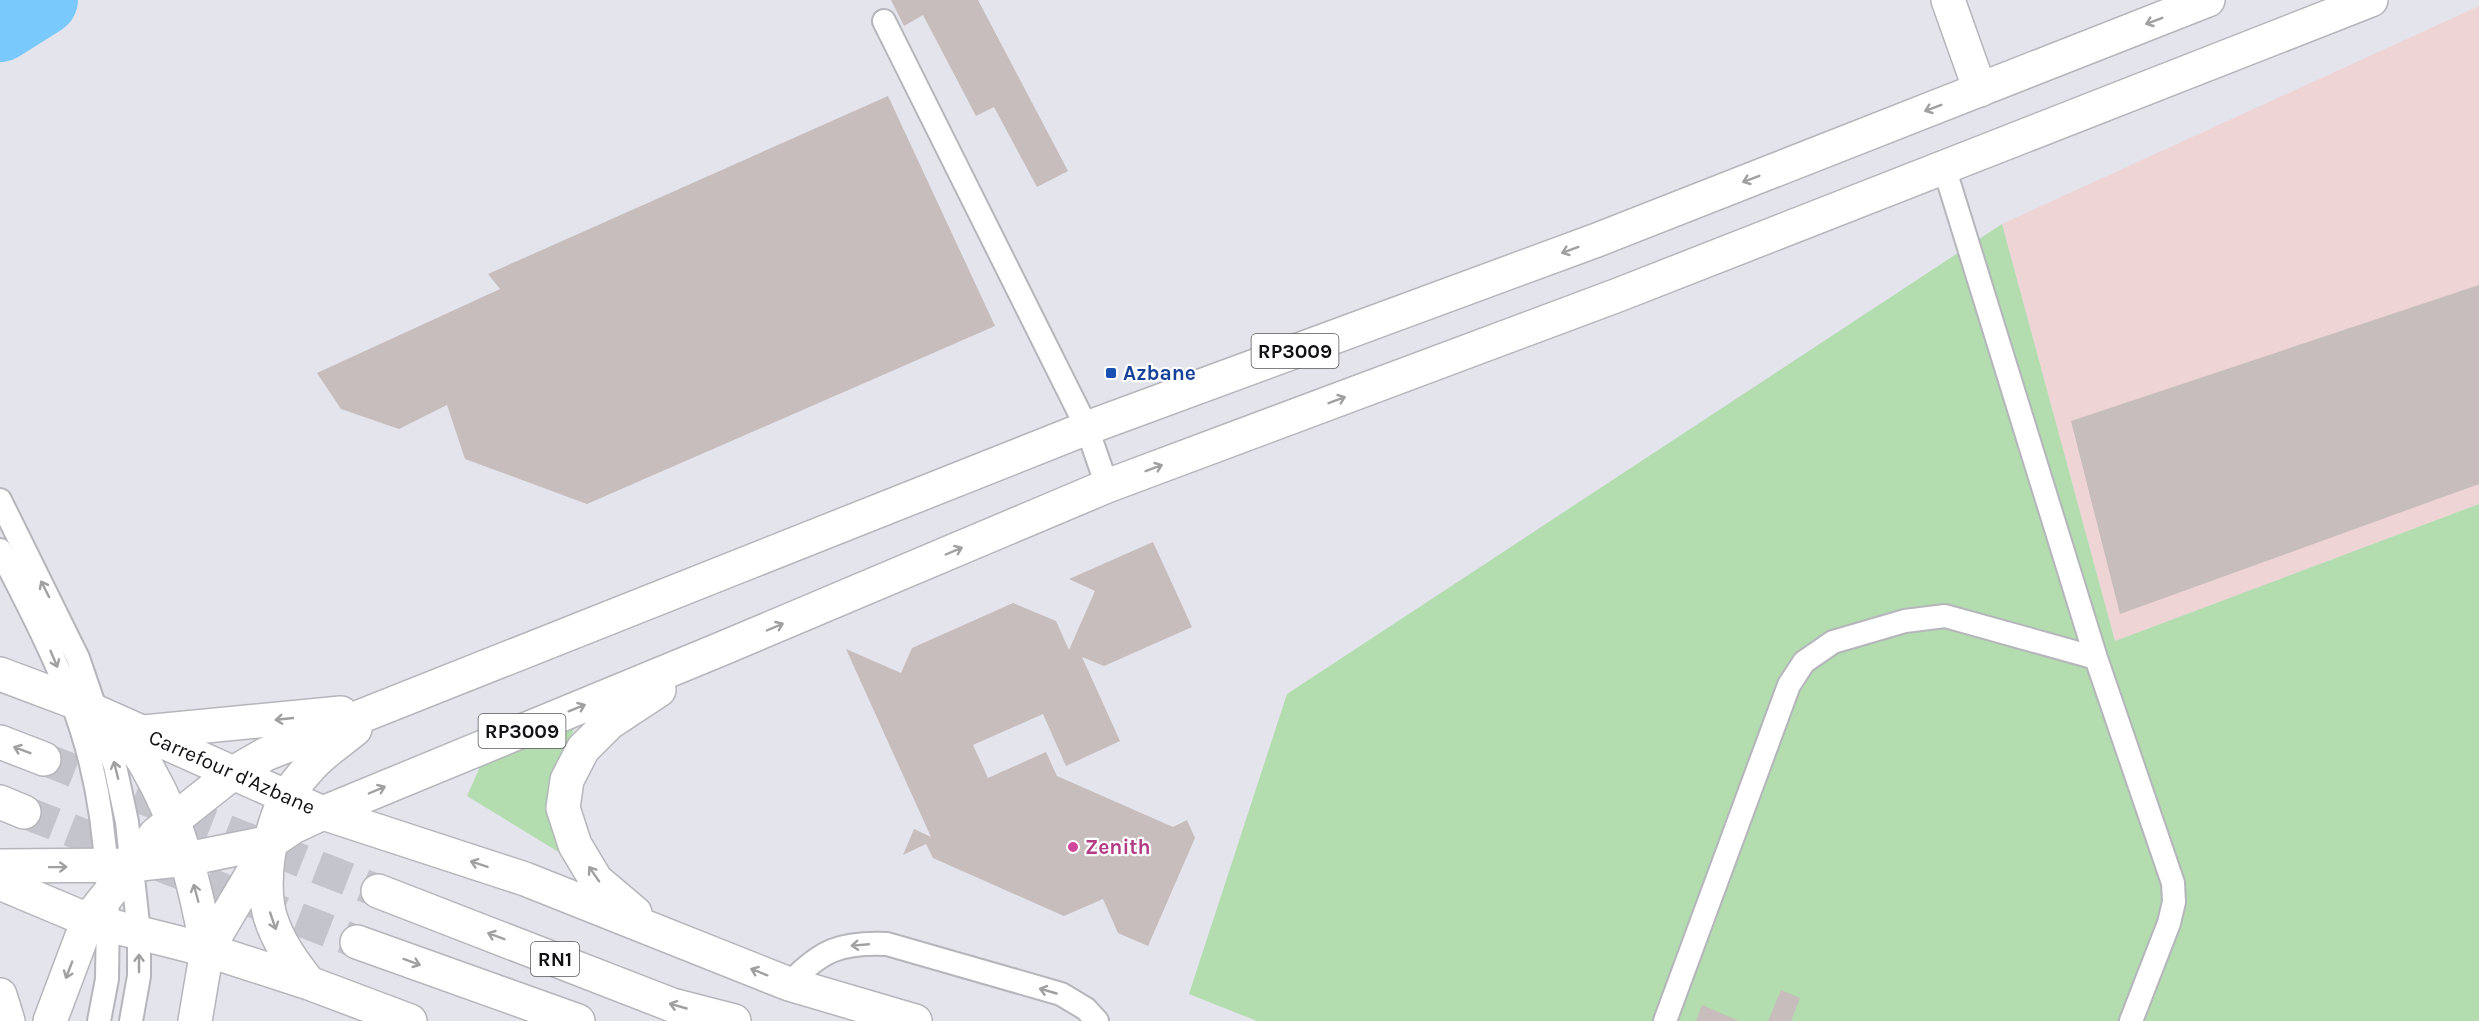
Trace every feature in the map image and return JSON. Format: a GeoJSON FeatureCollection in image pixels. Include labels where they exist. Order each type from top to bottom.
{"type":"FeatureCollection","features":[{"type":"Feature","properties":{"kind":"main road"},"geometry":{"type":"LineString","coordinates":[[1948,0],[1980,90]]}},
{"type":"Feature","properties":{"kind":"main road","name":"RP3009"},"geometry":{"type":"LineString","coordinates":[[233,773],[266,754],[1087,428],[1586,244],[2208,0]]}},
{"type":"Feature","properties":{"kind":"main road","name":"RP3009"},"geometry":{"type":"LineString","coordinates":[[323,813],[721,649],[1107,486],[1618,295],[2371,0]]}},
{"type":"Feature","properties":{"kind":"main road"},"geometry":{"type":"LineString","coordinates":[[651,928],[596,880],[575,845],[563,808],[567,780],[583,749],[609,723],[721,649]]}},
{"type":"Feature","properties":{"kind":"main road","name":"Carrefour d'Azbane"},"geometry":{"type":"LineString","coordinates":[[0,674],[107,717],[323,813]]}},
{"type":"Feature","properties":{"kind":"main road"},"geometry":{"type":"LineString","coordinates":[[107,717],[384,707]]}},
{"type":"Feature","properties":{"kind":"main road"},"geometry":{"type":"LineString","coordinates":[[309,983],[289,957],[270,916],[266,890],[271,842],[277,819],[286,798],[311,765],[384,707]]}},
{"type":"Feature","properties":{"kind":"main road"},"geometry":{"type":"LineString","coordinates":[[107,717],[147,767],[173,819],[187,859],[199,904],[207,950],[195,1021]]}},
{"type":"Feature","properties":{"kind":"main road"},"geometry":{"type":"LineString","coordinates":[[0,742],[44,759]]}},
{"type":"Feature","properties":{"kind":"main road"},"geometry":{"type":"LineString","coordinates":[[50,1021],[108,894],[156,834],[233,773]]}},
{"type":"Feature","properties":{"kind":"main road"},"geometry":{"type":"LineString","coordinates":[[323,813],[525,879],[789,984],[915,1021]]}},
{"type":"Feature","properties":{"kind":"main road","name":"Carrefour d'Azbane"},"geometry":{"type":"LineString","coordinates":[[207,950],[271,842],[293,827],[323,813]]}},
{"type":"Feature","properties":{"kind":"main road"},"geometry":{"type":"LineString","coordinates":[[0,882],[108,894],[187,859],[271,842]]}},
{"type":"Feature","properties":{"kind":"main road"},"geometry":{"type":"LineString","coordinates":[[0,867],[108,894],[139,933],[207,950],[309,983],[410,1021]]}},
{"type":"Feature","properties":{"kind":"main road","name":"RN1"},"geometry":{"type":"LineString","coordinates":[[378,891],[672,1005],[734,1021]]}},
{"type":"Feature","properties":{"kind":"main road","name":"RN1"},"geometry":{"type":"LineString","coordinates":[[357,942],[578,1021]]}},
{"type":"Feature","properties":{"kind":"main road"},"geometry":{"type":"LineString","coordinates":[[0,995],[8,1021]]}},
{"type":"Feature","properties":{"kind":"lane"},"geometry":{"type":"LineString","coordinates":[[884,21],[1087,428],[1107,486]]}},
{"type":"Feature","properties":{"kind":"lane"},"geometry":{"type":"LineString","coordinates":[[1944,167],[2096,658],[2173,883],[2174,902],[2169,923],[2131,1021]]}},
{"type":"Feature","properties":{"kind":"lane"},"geometry":{"type":"LineString","coordinates":[[0,500],[107,717],[127,822],[108,894],[107,979],[99,1021]]}},
{"type":"Feature","properties":{"kind":"lane"},"geometry":{"type":"LineString","coordinates":[[0,550],[41,630],[107,717]]}},
{"type":"Feature","properties":{"kind":"lane"},"geometry":{"type":"LineString","coordinates":[[1665,1021],[1789,685],[1804,662],[1833,642],[1905,621],[1945,616],[2096,658]]}},
{"type":"Feature","properties":{"kind":"lane"},"geometry":{"type":"LineString","coordinates":[[108,894],[139,933],[139,975],[131,1021]]}},
{"type":"Feature","properties":{"kind":"lane"},"geometry":{"type":"LineString","coordinates":[[789,984],[808,964],[833,950],[860,943],[887,945],[1061,994],[1086,1009],[1097,1021]]}},
{"type":"Feature","properties":{"kind":"shaded area"},"geometry":{"type":"Polygon","coordinates":[[[2479,6],[2479,504],[2115,641],[2002,224],[2479,6]]]}},
{"type":"Feature","properties":{"kind":"green space"},"geometry":{"type":"Polygon","coordinates":[[[2002,224],[2115,641],[2479,504],[2479,1021],[1257,1021],[1189,994],[1287,694],[2002,224]]]}},
{"type":"Feature","properties":{"kind":"green space"},"geometry":{"type":"Polygon","coordinates":[[[576,725],[560,760],[565,856],[467,796],[480,767],[576,725]]]}},
{"type":"Feature","properties":{"kind":"building"},"geometry":{"type":"Polygon","coordinates":[[[891,0],[978,0],[1068,171],[1037,187],[994,107],[976,116],[923,15],[904,26],[891,0]]]}},
{"type":"Feature","properties":{"kind":"building"},"geometry":{"type":"Polygon","coordinates":[[[888,96],[995,326],[587,504],[465,459],[447,405],[399,429],[341,409],[317,373],[500,289],[488,274],[888,96]]]}},
{"type":"Feature","properties":{"kind":"building"},"geometry":{"type":"Polygon","coordinates":[[[2479,285],[2479,484],[2120,614],[2071,421],[2479,285]]]}},
{"type":"Feature","properties":{"kind":"building"},"geometry":{"type":"Polygon","coordinates":[[[1153,542],[1192,627],[1104,666],[1082,657],[1120,741],[1066,766],[1043,714],[973,745],[988,778],[1046,752],[1057,776],[1173,827],[1187,820],[1195,838],[1148,946],[1118,933],[1103,899],[1064,916],[933,858],[926,844],[903,855],[914,829],[931,837],[846,649],[901,673],[912,648],[1013,603],[1056,621],[1069,650],[1095,591],[1069,579],[1153,542]]]}},
{"type":"Feature","properties":{"kind":"building"},"geometry":{"type":"Polygon","coordinates":[[[1781,990],[1800,998],[1791,1021],[1768,1021],[1781,990]]]}},
{"type":"Feature","properties":{"kind":"building"},"geometry":{"type":"Polygon","coordinates":[[[1702,1005],[1739,1021],[1696,1021],[1702,1005]]]}},
{"type":"Feature","properties":{"kind":"waterway"},"geometry":{"type":"LineString","coordinates":[[0,27],[43,0]]}},
{"type":"Feature","properties":{"kind":"tunnel"},"geometry":{"type":"LineString","coordinates":[[44,759],[378,891]]}},
{"type":"Feature","properties":{"kind":"tunnel"},"geometry":{"type":"LineString","coordinates":[[24,812],[357,942]]}},
{"type":"Feature","properties":{"kind":"place","name":"Azbane"},"geometry":{"type":"Point","coordinates":[1111,373]}},
{"type":"Feature","properties":{"kind":"place","name":"Zenith"},"geometry":{"type":"Point","coordinates":[1073,847]}}]}
